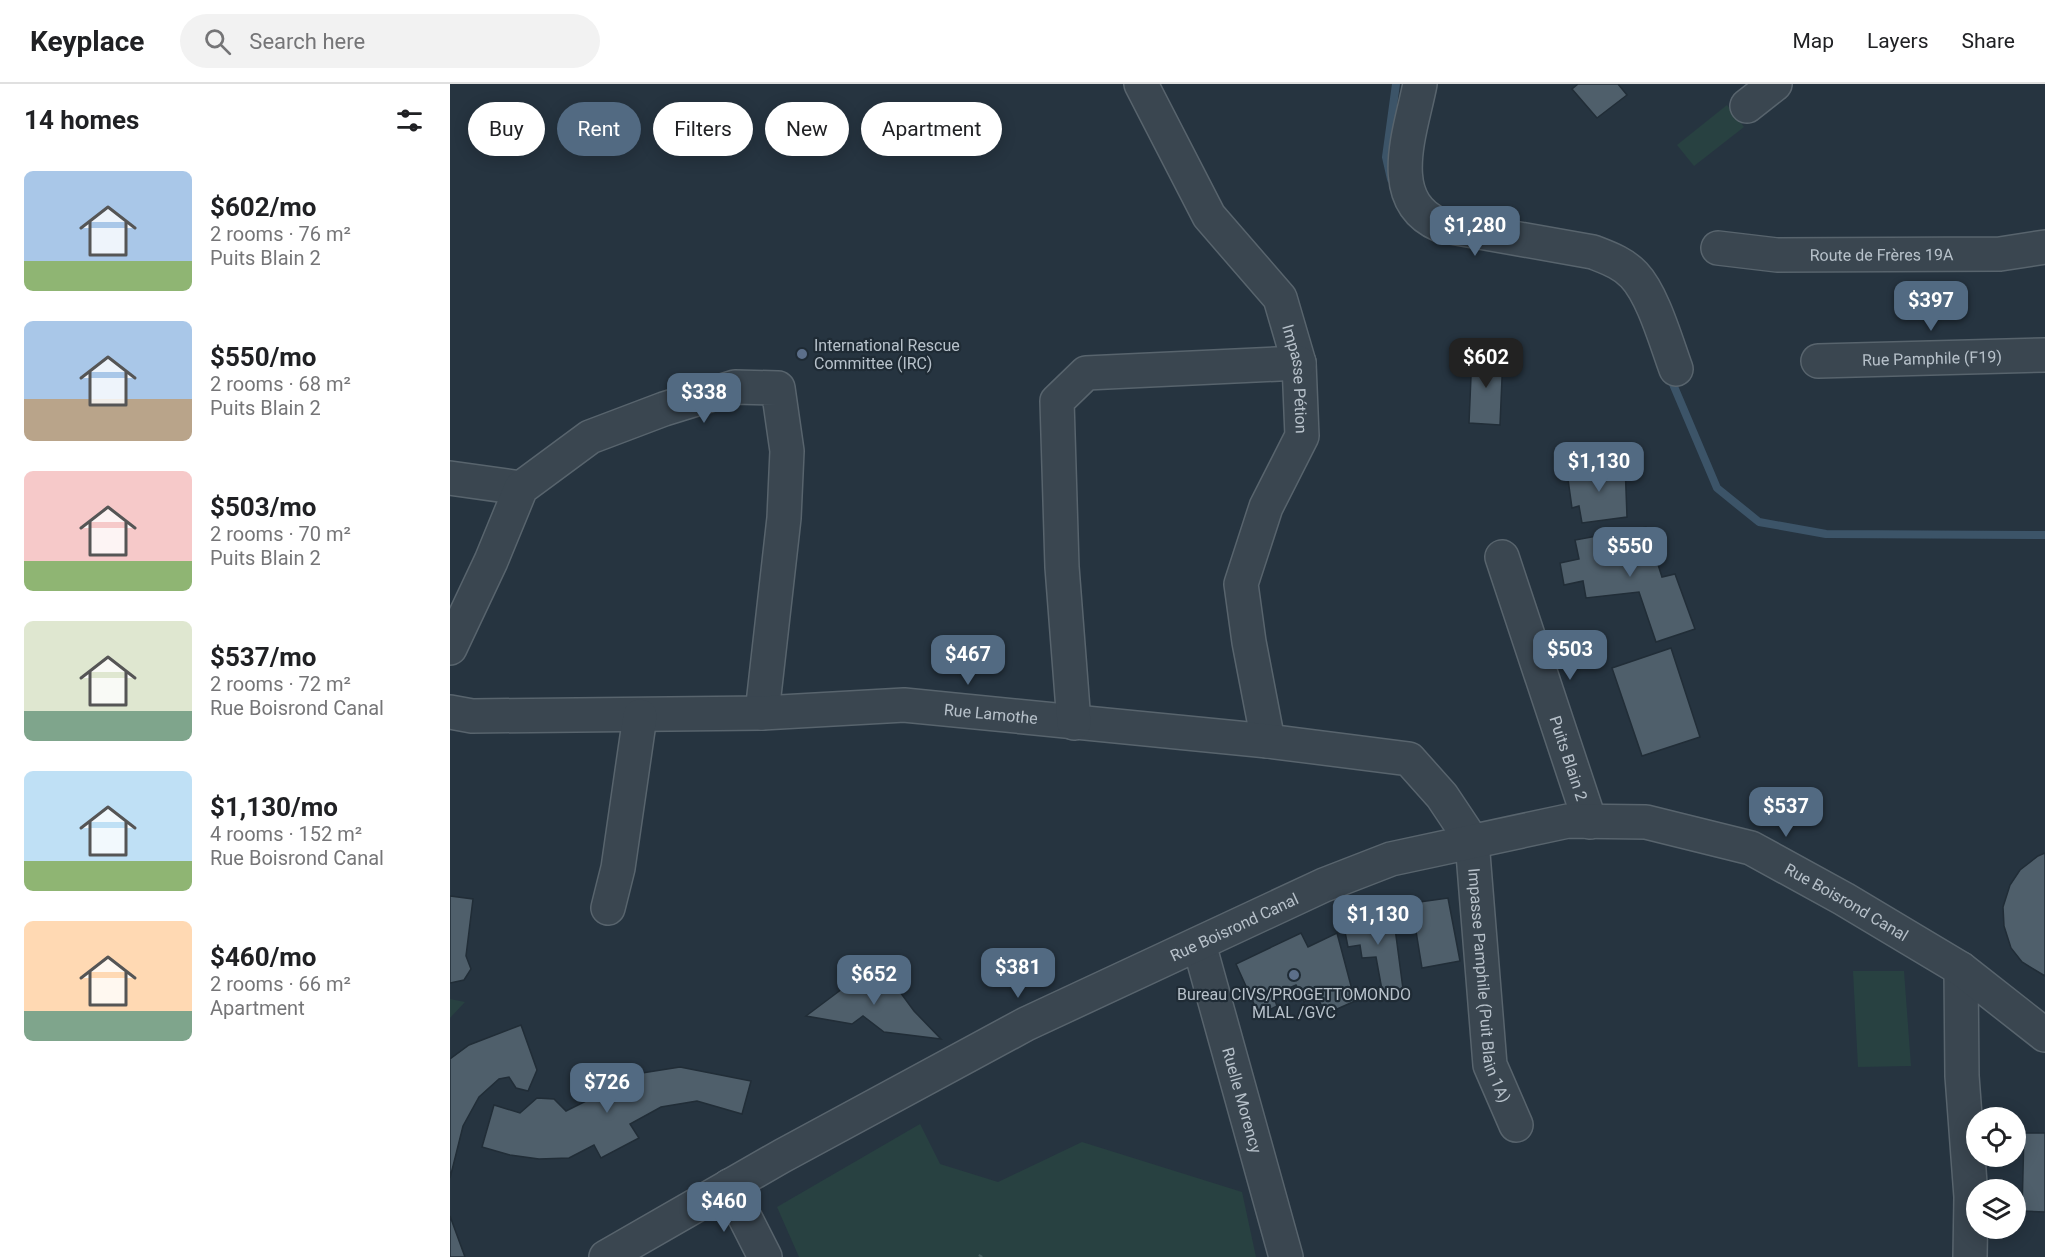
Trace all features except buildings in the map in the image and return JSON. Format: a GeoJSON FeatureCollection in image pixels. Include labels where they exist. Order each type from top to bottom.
{"type":"FeatureCollection","features":[{"type":"Feature","properties":{"kind":"street","name":"Impasse Pétion"},"geometry":{"type":"LineString","coordinates":[[1141,84],[1209,216],[1280,298],[1299,363],[1302,436],[1266,507],[1240,584],[1248,642],[1268,741]]}},
{"type":"Feature","properties":{"kind":"street"},"geometry":{"type":"LineString","coordinates":[[1420,84],[1403,169],[1407,190],[1416,208],[1425,219],[1440,225],[1593,252],[1617,262],[1634,274],[1646,292],[1676,369]]}},
{"type":"Feature","properties":{"kind":"street"},"geometry":{"type":"LineString","coordinates":[[1747,106],[1775,84]]}},
{"type":"Feature","properties":{"kind":"street","name":"Route de Frères 19A"},"geometry":{"type":"LineString","coordinates":[[1718,248],[1777,255],[2000,254],[2045,247]]}},
{"type":"Feature","properties":{"kind":"street","name":"Rue Pamphile (F19)"},"geometry":{"type":"LineString","coordinates":[[1818,361],[2045,355]]}},
{"type":"Feature","properties":{"kind":"street"},"geometry":{"type":"LineString","coordinates":[[1074,723],[1062,567],[1057,401],[1086,373],[1299,363]]}},
{"type":"Feature","properties":{"kind":"street"},"geometry":{"type":"LineString","coordinates":[[450,648],[491,561],[521,488],[590,437],[664,409],[735,387],[778,388],[787,451],[784,518],[762,713]]}},
{"type":"Feature","properties":{"kind":"street"},"geometry":{"type":"LineString","coordinates":[[450,478],[521,488]]}},
{"type":"Feature","properties":{"kind":"street","name":"Puits Blain 2"},"geometry":{"type":"LineString","coordinates":[[1502,557],[1590,822]]}},
{"type":"Feature","properties":{"kind":"street","name":"Rue Lamothe"},"geometry":{"type":"LineString","coordinates":[[450,712],[472,716],[640,716],[762,713],[904,705],[1268,741],[1409,759],[1442,796],[1472,842]]}},
{"type":"Feature","properties":{"kind":"street"},"geometry":{"type":"LineString","coordinates":[[608,908],[618,868],[640,716]]}},
{"type":"Feature","properties":{"kind":"street","name":"Rue Boisrond Canal"},"geometry":{"type":"LineString","coordinates":[[606,1257],[892,1095],[1026,1024],[1324,885],[1382,863],[1568,821],[1646,822],[1751,848],[1844,899],[1961,969],[2045,1035]]}},
{"type":"Feature","properties":{"kind":"street","name":"Impasse Pamphile (Puit Blain 1A)"},"geometry":{"type":"LineString","coordinates":[[1472,842],[1490,1065],[1516,1125]]}},
{"type":"Feature","properties":{"kind":"street","name":"Ruelle Morency"},"geometry":{"type":"LineString","coordinates":[[1199,944],[1286,1257]]}},
{"type":"Feature","properties":{"kind":"street"},"geometry":{"type":"LineString","coordinates":[[1961,969],[1962,1076],[1971,1197],[1970,1257]]}},
{"type":"Feature","properties":{"kind":"street"},"geometry":{"type":"LineString","coordinates":[[729,1186],[765,1257]]}},
{"type":"Feature","properties":{"kind":"green space"},"geometry":{"type":"Polygon","coordinates":[[[1727,105],[1744,127],[1694,166],[1677,145],[1727,105]]]}},
{"type":"Feature","properties":{"kind":"green space"},"geometry":{"type":"Polygon","coordinates":[[[1853,971],[1904,971],[1911,1066],[1858,1067],[1853,971]]]}},
{"type":"Feature","properties":{"kind":"green space"},"geometry":{"type":"Polygon","coordinates":[[[450,999],[465,1002],[450,1018],[450,999]]]}},
{"type":"Feature","properties":{"kind":"green space"},"geometry":{"type":"Polygon","coordinates":[[[920,1124],[940,1164],[998,1182],[1082,1142],[1242,1192],[1256,1257],[799,1257],[777,1207],[920,1124]]]}},
{"type":"Feature","properties":{"kind":"waterway"},"geometry":{"type":"LineString","coordinates":[[1391,179],[1386,157],[1396,84]]}},
{"type":"Feature","properties":{"kind":"waterway"},"geometry":{"type":"LineString","coordinates":[[1670,377],[1717,488],[1759,522],[1826,534],[2045,535]]}},
{"type":"Feature","properties":{"kind":"place","name":"International Rescue Committee (IRC)"},"geometry":{"type":"Point","coordinates":[802,354]}},
{"type":"Feature","properties":{"kind":"place","name":"Bureau CIVS/PROGETTOMONDO MLAL /GVC"},"geometry":{"type":"Point","coordinates":[1294,975]}}]}
